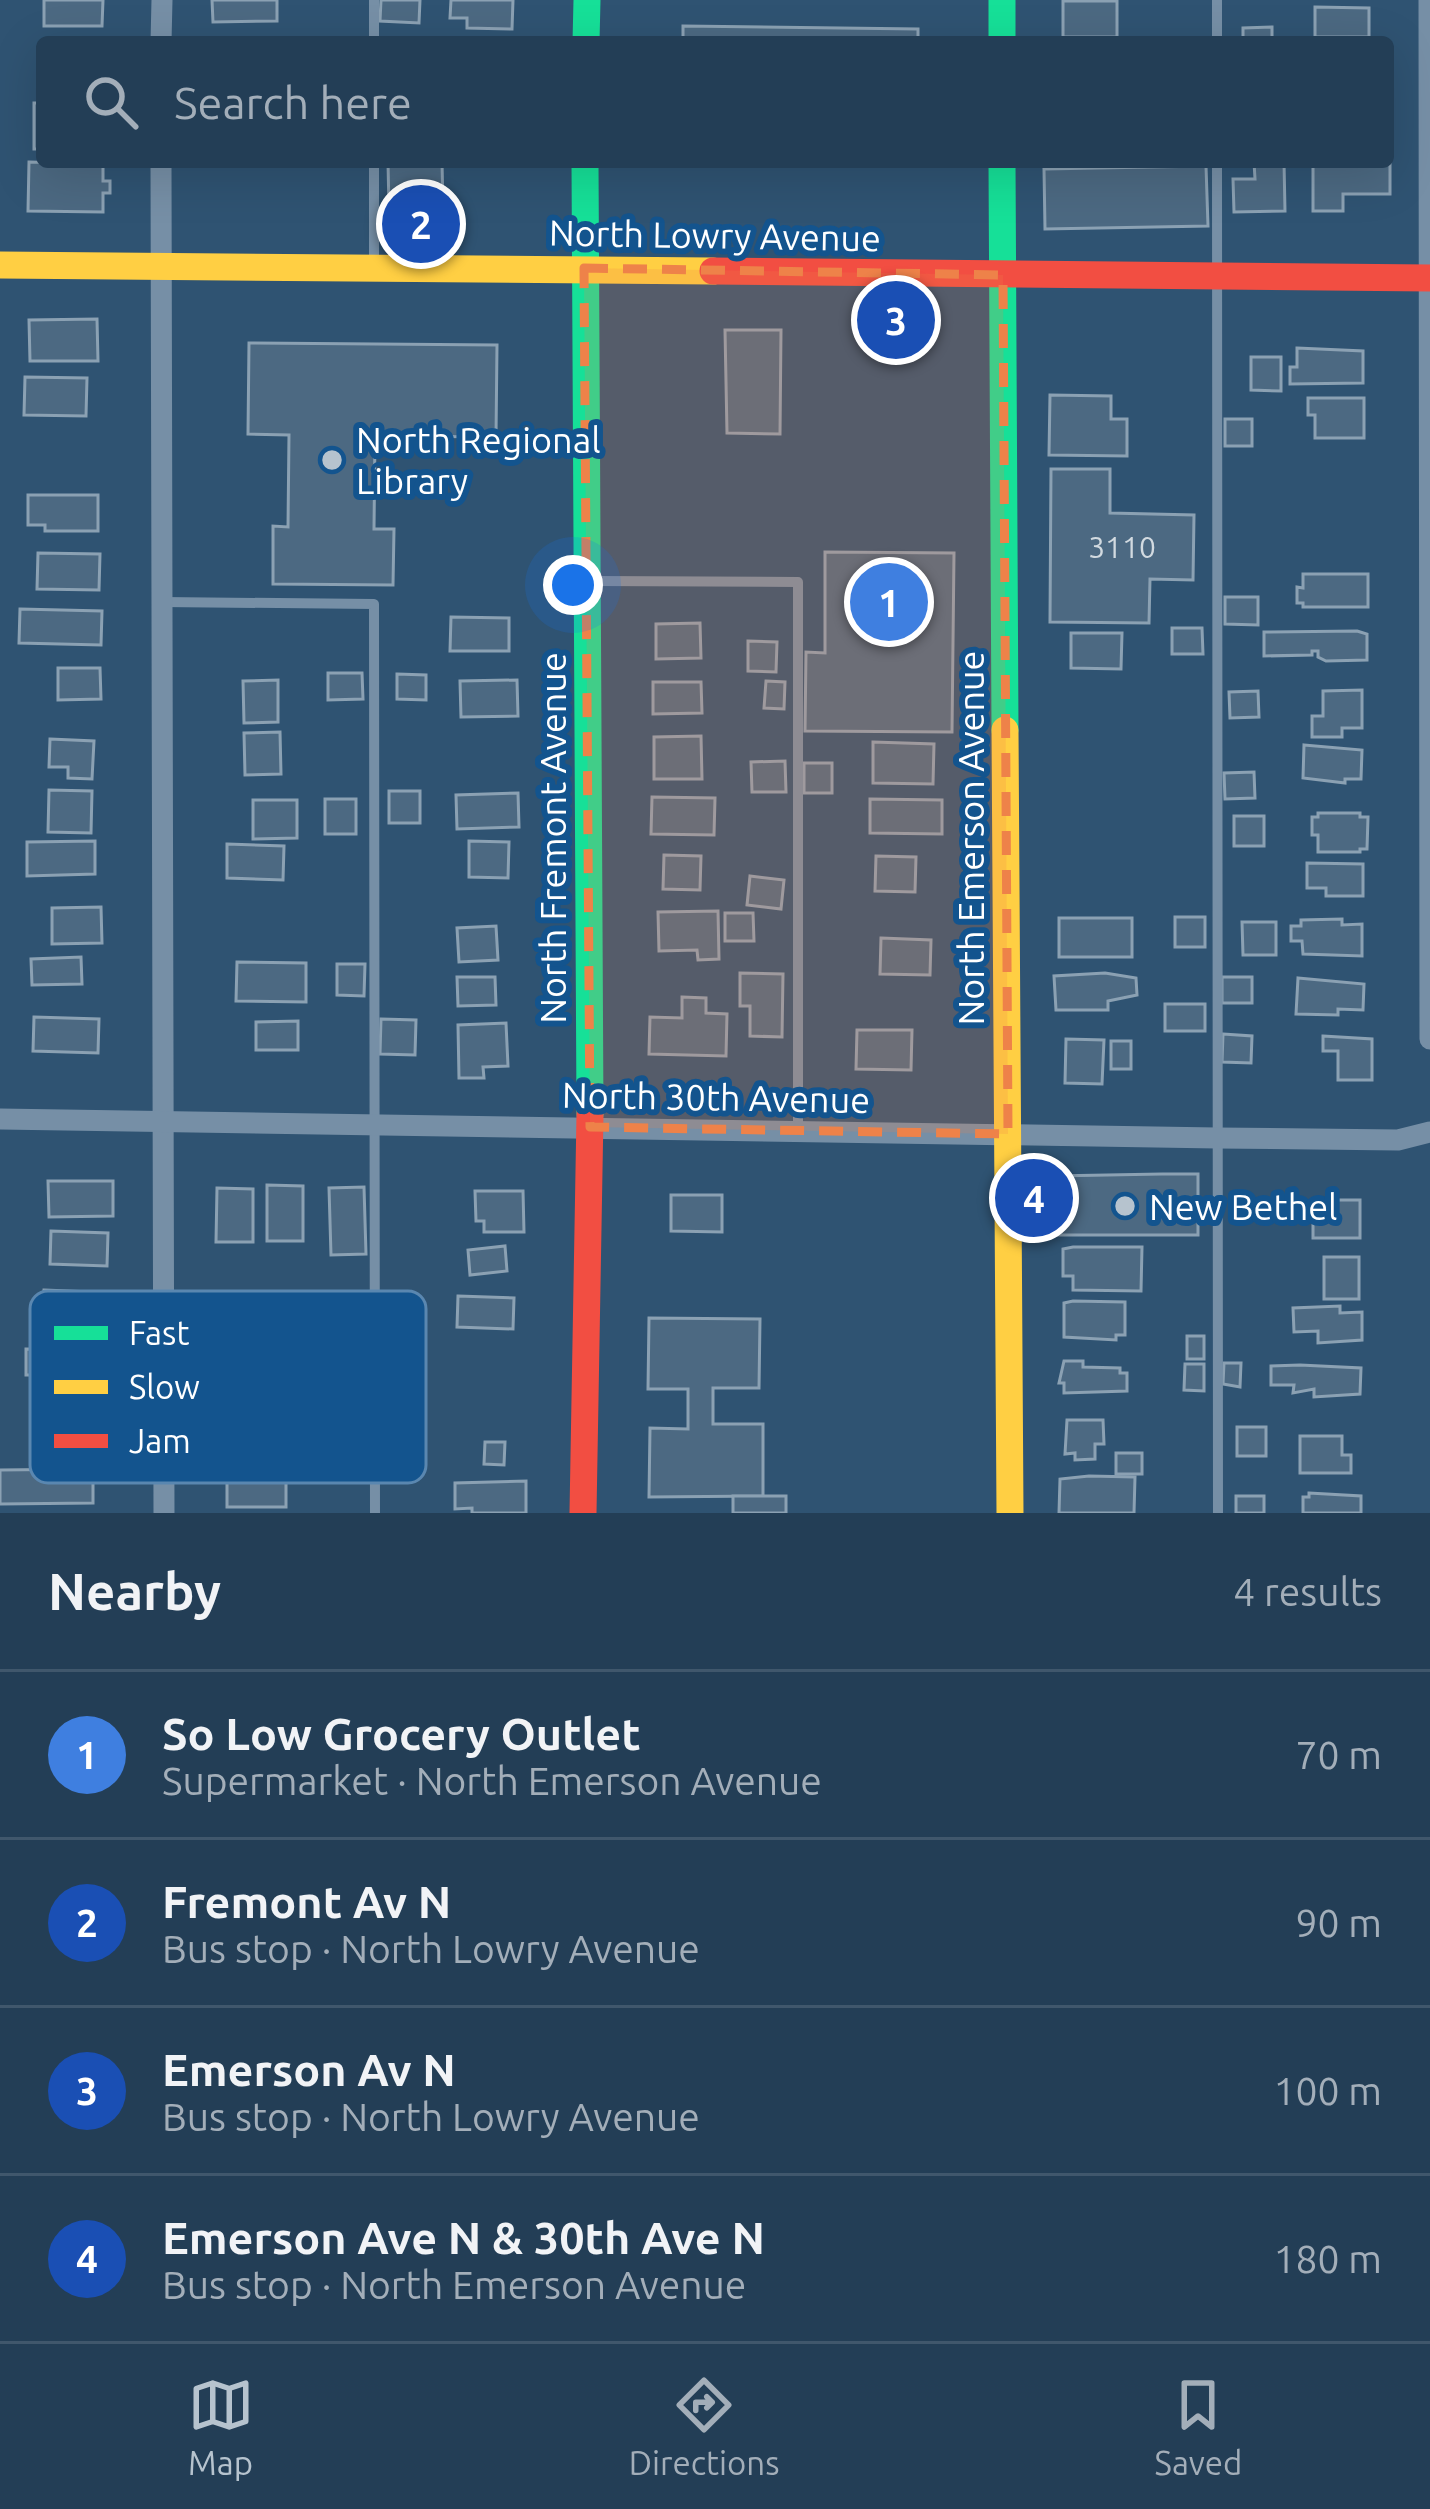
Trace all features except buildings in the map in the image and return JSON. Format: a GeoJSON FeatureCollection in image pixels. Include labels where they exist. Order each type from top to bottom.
{"type":"FeatureCollection","features":[{"type":"Feature","properties":{"kind":"street"},"geometry":{"type":"LineString","coordinates":[[161,36],[162,0]]}},
{"type":"Feature","properties":{"kind":"street"},"geometry":{"type":"LineString","coordinates":[[586,36],[587,0]]}},
{"type":"Feature","properties":{"kind":"street"},"geometry":{"type":"LineString","coordinates":[[1002,0],[1002,36]]}},
{"type":"Feature","properties":{"kind":"street"},"geometry":{"type":"LineString","coordinates":[[1429,0],[1430,1039]]}},
{"type":"Feature","properties":{"kind":"street"},"geometry":{"type":"LineString","coordinates":[[161,168],[164,1291]]}},
{"type":"Feature","properties":{"kind":"street","name":"North Fremont Avenue"},"geometry":{"type":"LineString","coordinates":[[583,1513],[590,1127],[585,168]]}},
{"type":"Feature","properties":{"kind":"street","name":"North Emerson Avenue"},"geometry":{"type":"LineString","coordinates":[[1003,168],[1010,1513]]}},
{"type":"Feature","properties":{"kind":"street","name":"North Lowry Avenue"},"geometry":{"type":"LineString","coordinates":[[0,265],[1429,278]]}},
{"type":"Feature","properties":{"kind":"street","name":"North 30th Avenue"},"geometry":{"type":"LineString","coordinates":[[0,1119],[1217,1138],[1398,1139],[1430,1132]]}},
{"type":"Feature","properties":{"kind":"lane"},"geometry":{"type":"LineString","coordinates":[[374,0],[374,36]]}},
{"type":"Feature","properties":{"kind":"lane"},"geometry":{"type":"LineString","coordinates":[[1217,0],[1217,36]]}},
{"type":"Feature","properties":{"kind":"lane"},"geometry":{"type":"LineString","coordinates":[[374,168],[374,269]]}},
{"type":"Feature","properties":{"kind":"lane"},"geometry":{"type":"LineString","coordinates":[[1216,168],[1220,337],[1218,1513]]}},
{"type":"Feature","properties":{"kind":"lane"},"geometry":{"type":"LineString","coordinates":[[587,580],[798,582],[798,1131]]}},
{"type":"Feature","properties":{"kind":"lane"},"geometry":{"type":"LineString","coordinates":[[162,602],[374,604],[374,1291]]}},
{"type":"Feature","properties":{"kind":"lane"},"geometry":{"type":"LineString","coordinates":[[375,1483],[375,1513]]}},
{"type":"Feature","properties":{"kind":"highlighted area"},"geometry":{"type":"Polygon","coordinates":[[[584,268],[1003,275],[1008,1134],[590,1127],[584,268]]]}},
{"type":"Feature","properties":{"kind":"traffic: fast"},"geometry":{"type":"LineString","coordinates":[[586,36],[587,0]]}},
{"type":"Feature","properties":{"kind":"traffic: fast"},"geometry":{"type":"LineString","coordinates":[[1002,0],[1002,36]]}},
{"type":"Feature","properties":{"kind":"traffic: fast"},"geometry":{"type":"LineString","coordinates":[[585,168],[590,1114]]}},
{"type":"Feature","properties":{"kind":"traffic: fast"},"geometry":{"type":"LineString","coordinates":[[1002,168],[1005,730]]}},
{"type":"Feature","properties":{"kind":"traffic: slow"},"geometry":{"type":"LineString","coordinates":[[0,265],[713,271]]}},
{"type":"Feature","properties":{"kind":"traffic: slow"},"geometry":{"type":"LineString","coordinates":[[1005,730],[1010,1513]]}},
{"type":"Feature","properties":{"kind":"traffic: jam"},"geometry":{"type":"LineString","coordinates":[[713,271],[1430,278]]}},
{"type":"Feature","properties":{"kind":"traffic: jam"},"geometry":{"type":"LineString","coordinates":[[583,1513],[590,1114]]}},
{"type":"Feature","properties":{"kind":"place","name":"Fremont Av N"},"geometry":{"type":"Point","coordinates":[421,224]}},
{"type":"Feature","properties":{"kind":"place","name":"Emerson Av N"},"geometry":{"type":"Point","coordinates":[896,320]}},
{"type":"Feature","properties":{"kind":"place","name":"North Regional Library"},"geometry":{"type":"Point","coordinates":[332,460]}},
{"type":"Feature","properties":{"kind":"place","name":"So Low Grocery Outlet"},"geometry":{"type":"Point","coordinates":[889,602]}},
{"type":"Feature","properties":{"kind":"place","name":"Emerson Ave N & 30th Ave N"},"geometry":{"type":"Point","coordinates":[1034,1198]}},
{"type":"Feature","properties":{"kind":"place","name":"New Bethel"},"geometry":{"type":"Point","coordinates":[1125,1206]}}]}
